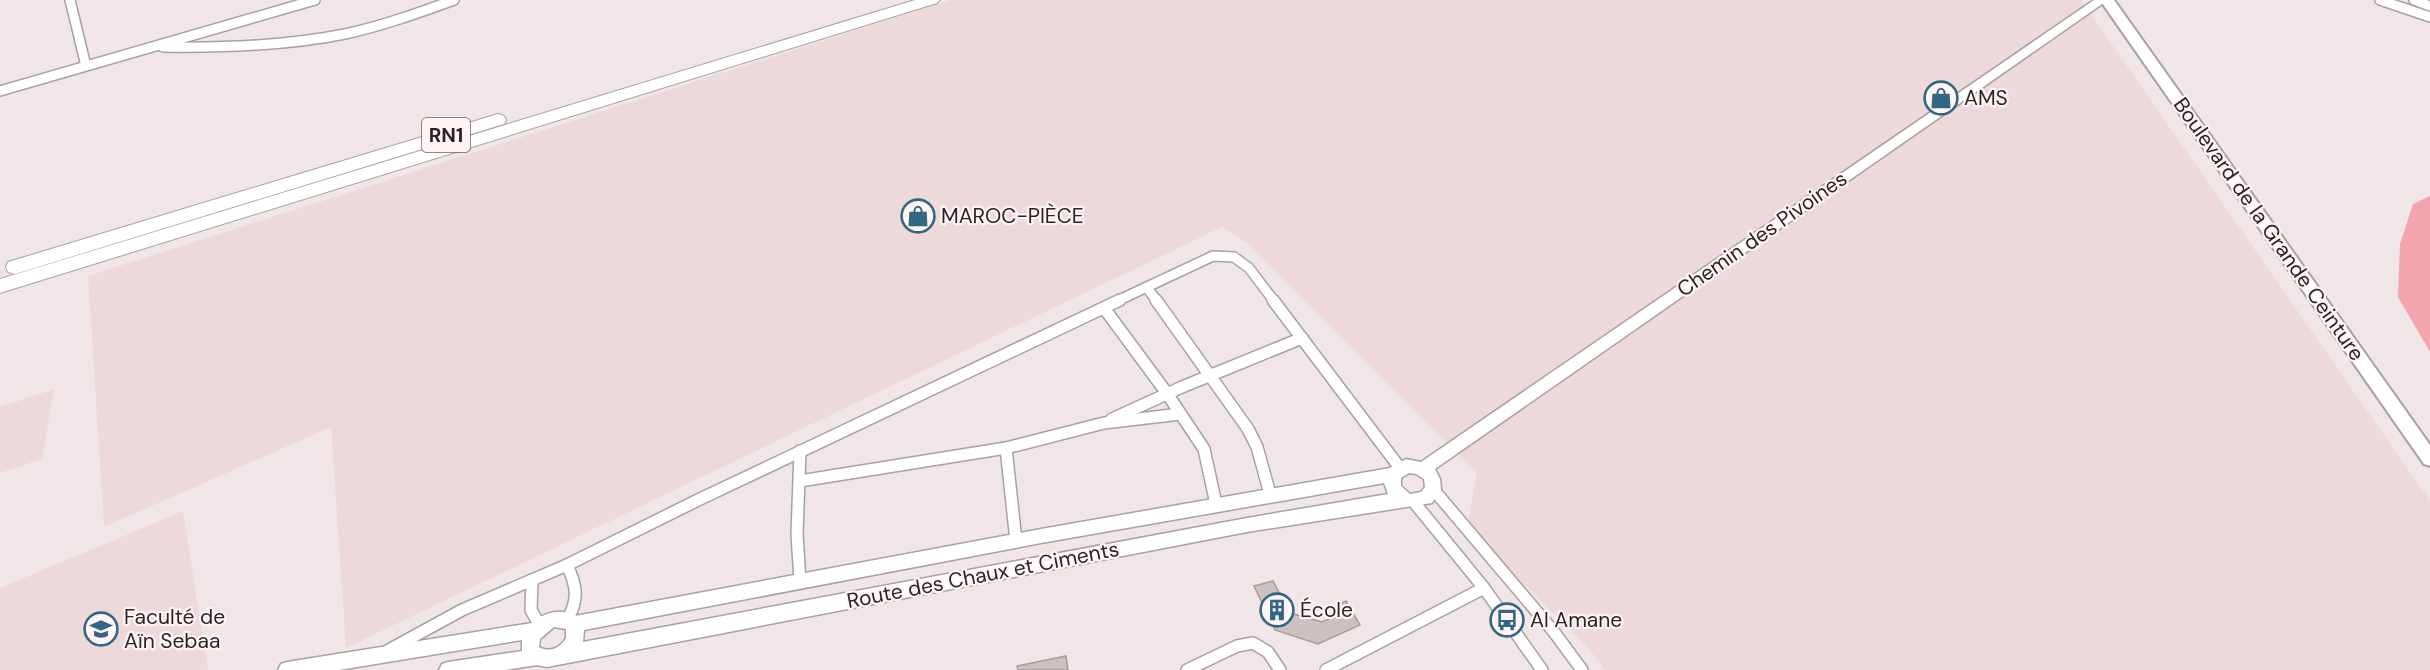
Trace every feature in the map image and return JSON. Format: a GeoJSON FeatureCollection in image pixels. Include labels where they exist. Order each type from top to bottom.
{"type":"FeatureCollection","features":[{"type":"Feature","properties":{"kind":"highway","name":"RN1"},"geometry":{"type":"LineString","coordinates":[[0,286],[104,247],[894,0]]}},
{"type":"Feature","properties":{"kind":"highway","name":"RN1"},"geometry":{"type":"LineString","coordinates":[[0,272],[104,247],[932,0]]}},
{"type":"Feature","properties":{"kind":"highway"},"geometry":{"type":"LineString","coordinates":[[0,262],[67,243],[104,247]]}},
{"type":"Feature","properties":{"kind":"highway"},"geometry":{"type":"LineString","coordinates":[[0,295],[104,247]]}},
{"type":"Feature","properties":{"kind":"main road","name":"Boulevard de la Grande Ceinture"},"geometry":{"type":"LineString","coordinates":[[2107,0],[2430,459]]}},
{"type":"Feature","properties":{"kind":"street"},"geometry":{"type":"LineString","coordinates":[[70,0],[86,66]]}},
{"type":"Feature","properties":{"kind":"street"},"geometry":{"type":"LineString","coordinates":[[270,0],[275,11]]}},
{"type":"Feature","properties":{"kind":"street"},"geometry":{"type":"LineString","coordinates":[[0,91],[315,0]]}},
{"type":"Feature","properties":{"kind":"street"},"geometry":{"type":"LineString","coordinates":[[149,47],[251,46],[294,43],[344,34],[409,16],[454,0]]}},
{"type":"Feature","properties":{"kind":"street","name":"Chemin des Pivoines"},"geometry":{"type":"LineString","coordinates":[[1423,469],[2102,0]]}},
{"type":"Feature","properties":{"kind":"street"},"geometry":{"type":"LineString","coordinates":[[2380,0],[2426,16],[2430,6],[2414,0]]}},
{"type":"Feature","properties":{"kind":"street"},"geometry":{"type":"LineString","coordinates":[[382,654],[462,610],[567,565],[800,451],[1147,288],[1205,258],[1218,255],[1234,257],[1249,268],[1397,471]]}},
{"type":"Feature","properties":{"kind":"street"},"geometry":{"type":"LineString","coordinates":[[1147,288],[1248,429],[1257,447],[1270,494]]}},
{"type":"Feature","properties":{"kind":"street"},"geometry":{"type":"LineString","coordinates":[[1104,308],[1166,392],[1204,449],[1216,504]]}},
{"type":"Feature","properties":{"kind":"street"},"geometry":{"type":"LineString","coordinates":[[1104,423],[1166,392],[1212,376],[1302,338]]}},
{"type":"Feature","properties":{"kind":"street"},"geometry":{"type":"LineString","coordinates":[[800,481],[1006,448],[1104,423],[1180,414]]}},
{"type":"Feature","properties":{"kind":"street"},"geometry":{"type":"LineString","coordinates":[[1006,448],[1016,541]]}},
{"type":"Feature","properties":{"kind":"street"},"geometry":{"type":"LineString","coordinates":[[800,451],[797,534],[800,581]]}},
{"type":"Feature","properties":{"kind":"street"},"geometry":{"type":"LineString","coordinates":[[1535,668],[1484,588],[1408,500],[1398,496],[1391,485],[1397,471],[1412,465],[1423,469],[1432,478],[1433,489],[1554,632],[1582,670]]}},
{"type":"Feature","properties":{"kind":"street","name":"Route des Chaux et Ciments"},"geometry":{"type":"LineString","coordinates":[[570,622],[1397,471]]}},
{"type":"Feature","properties":{"kind":"street"},"geometry":{"type":"LineString","coordinates":[[1408,500],[1426,498],[1433,489]]}},
{"type":"Feature","properties":{"kind":"street","name":"Route des Chaux et Ciments"},"geometry":{"type":"LineString","coordinates":[[564,654],[1247,525],[1408,500]]}},
{"type":"Feature","properties":{"kind":"street"},"geometry":{"type":"LineString","coordinates":[[448,670],[536,657],[552,659],[564,654],[572,646],[576,637],[570,622],[577,588],[567,565]]}},
{"type":"Feature","properties":{"kind":"street"},"geometry":{"type":"LineString","coordinates":[[532,580],[530,609],[538,628]]}},
{"type":"Feature","properties":{"kind":"street"},"geometry":{"type":"LineString","coordinates":[[1326,670],[1484,588]]}},
{"type":"Feature","properties":{"kind":"street"},"geometry":{"type":"LineString","coordinates":[[287,670],[538,628],[554,620],[570,622]]}},
{"type":"Feature","properties":{"kind":"street"},"geometry":{"type":"LineString","coordinates":[[536,657],[531,652],[530,645],[538,628]]}},
{"type":"Feature","properties":{"kind":"street"},"geometry":{"type":"LineString","coordinates":[[1186,670],[1237,646],[1253,643],[1268,652],[1280,670]]}},
{"type":"Feature","properties":{"kind":"shaded area"},"geometry":{"type":"Polygon","coordinates":[[[950,0],[2081,0],[2430,501],[2430,670],[1605,670],[1589,649],[1467,527],[1477,472],[1250,245],[1222,227],[346,648],[331,427],[104,527],[88,276],[950,0]]]}},
{"type":"Feature","properties":{"kind":"shaded area"},"geometry":{"type":"Polygon","coordinates":[[[2430,196],[2430,352],[2398,297],[2400,244],[2413,204],[2430,196]]]}},
{"type":"Feature","properties":{"kind":"shaded area"},"geometry":{"type":"Polygon","coordinates":[[[54,389],[42,459],[0,473],[0,407],[54,389]]]}},
{"type":"Feature","properties":{"kind":"shaded area","name":"Faculté de Aïn Sebaa"},"geometry":{"type":"Polygon","coordinates":[[[183,511],[208,670],[0,670],[0,588],[183,511]]]}},
{"type":"Feature","properties":{"kind":"building","name":"École"},"geometry":{"type":"Polygon","coordinates":[[[1273,581],[1290,613],[1322,622],[1335,616],[1334,607],[1346,601],[1360,625],[1318,644],[1275,630],[1254,586],[1273,581]]]}},
{"type":"Feature","properties":{"kind":"building"},"geometry":{"type":"Polygon","coordinates":[[[1066,656],[1068,670],[1018,670],[1017,666],[1066,656]]]}},
{"type":"Feature","properties":{"kind":"place","name":"AMS"},"geometry":{"type":"Point","coordinates":[1941,98]}},
{"type":"Feature","properties":{"kind":"place","name":"MAROC-PIÈCE"},"geometry":{"type":"Point","coordinates":[918,216]}},
{"type":"Feature","properties":{"kind":"place","name":"École"},"geometry":{"type":"Point","coordinates":[1277,610]}},
{"type":"Feature","properties":{"kind":"place","name":"Al Amane"},"geometry":{"type":"Point","coordinates":[1507,620]}},
{"type":"Feature","properties":{"kind":"place","name":"Faculté de Aïn Sebaa"},"geometry":{"type":"Point","coordinates":[101,629]}}]}
